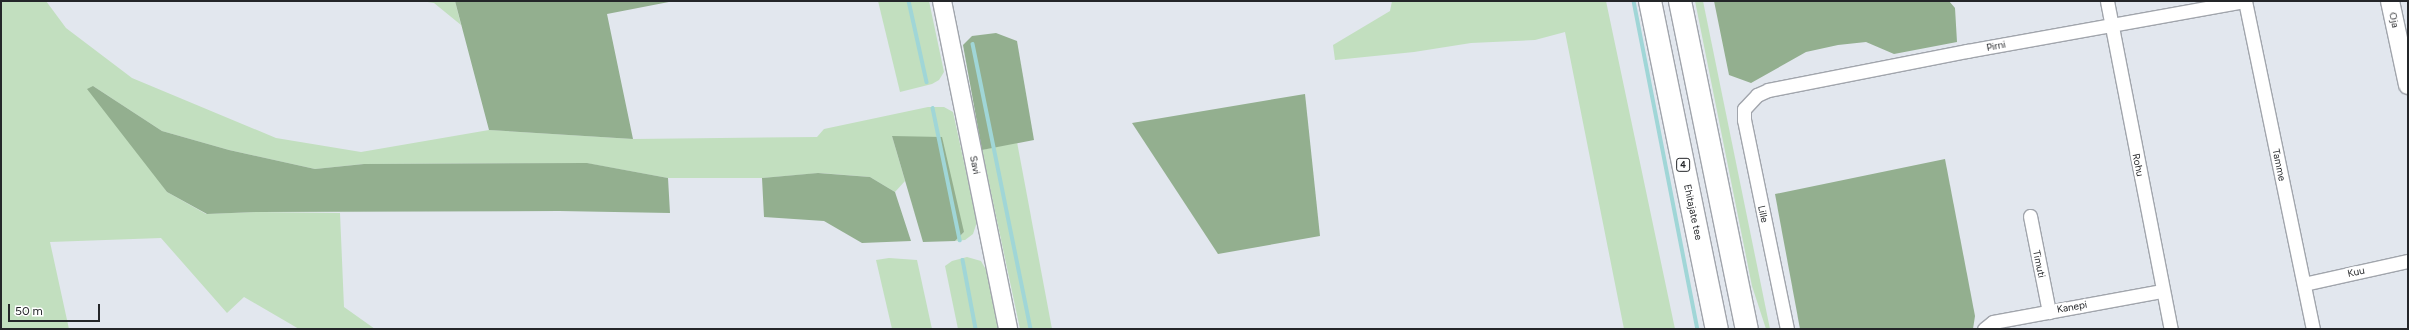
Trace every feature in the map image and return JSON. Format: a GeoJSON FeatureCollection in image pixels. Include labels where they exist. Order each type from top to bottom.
{"type":"FeatureCollection","features":[{"type":"Feature","properties":{"kind":"highway","name":"Ehitajate tee"},"geometry":{"type":"LineString","coordinates":[[1650,1],[1717,329]]}},
{"type":"Feature","properties":{"kind":"highway"},"geometry":{"type":"LineString","coordinates":[[1680,1],[1747,329]]}},
{"type":"Feature","properties":{"kind":"street","name":"Savi"},"geometry":{"type":"LineString","coordinates":[[942,1],[1008,329]]}},
{"type":"Feature","properties":{"kind":"street","name":"Rohu"},"geometry":{"type":"LineString","coordinates":[[2107,1],[2162,291],[2171,329]]}},
{"type":"Feature","properties":{"kind":"street","name":"Pirni"},"geometry":{"type":"LineString","coordinates":[[1750,101],[1768,90],[2112,24],[2245,1]]}},
{"type":"Feature","properties":{"kind":"street","name":"Tamme"},"geometry":{"type":"LineString","coordinates":[[2245,1],[2313,329]]}},
{"type":"Feature","properties":{"kind":"street","name":"Oja"},"geometry":{"type":"LineString","coordinates":[[2390,1],[2408,85]]}},
{"type":"Feature","properties":{"kind":"street","name":"Lille"},"geometry":{"type":"LineString","coordinates":[[1750,101],[1744,109],[1744,120],[1787,329]]}},
{"type":"Feature","properties":{"kind":"street","name":"Timuti"},"geometry":{"type":"LineString","coordinates":[[2030,216],[2049,312]]}},
{"type":"Feature","properties":{"kind":"street","name":"Kuu"},"geometry":{"type":"LineString","coordinates":[[2304,284],[2408,261]]}},
{"type":"Feature","properties":{"kind":"street","name":"Kanepi"},"geometry":{"type":"LineString","coordinates":[[1984,329],[1993,322],[2162,291]]}},
{"type":"Feature","properties":{"kind":"green space"},"geometry":{"type":"Polygon","coordinates":[[[1,1],[46,1],[66,28],[132,78],[276,138],[361,152],[489,130],[633,139],[817,137],[824,129],[928,107],[944,107],[953,112],[977,222],[973,234],[965,240],[955,241],[964,232],[892,136],[905,181],[895,192],[870,177],[820,173],[762,178],[668,178],[586,163],[364,164],[315,169],[229,150],[162,131],[93,86],[167,192],[206,214],[256,212],[340,213],[344,307],[375,329],[299,329],[244,297],[227,313],[161,238],[50,242],[69,329],[1,329],[1,1]]]}},
{"type":"Feature","properties":{"kind":"green space"},"geometry":{"type":"Polygon","coordinates":[[[421,1],[455,1],[461,25],[434,3],[421,1]]]}},
{"type":"Feature","properties":{"kind":"green space"},"geometry":{"type":"Polygon","coordinates":[[[455,1],[674,1],[607,14],[633,139],[489,130],[455,1]]]}},
{"type":"Feature","properties":{"kind":"green space"},"geometry":{"type":"Polygon","coordinates":[[[878,1],[929,1],[944,72],[939,80],[932,84],[900,92],[878,1]]]}},
{"type":"Feature","properties":{"kind":"green space"},"geometry":{"type":"Polygon","coordinates":[[[1392,1],[1606,1],[1675,329],[1624,329],[1565,32],[1535,40],[1471,43],[1414,52],[1335,60],[1333,45],[1390,11],[1392,1]]]}},
{"type":"Feature","properties":{"kind":"green space"},"geometry":{"type":"Polygon","coordinates":[[[1695,1],[1703,1],[1770,329],[1766,329],[1752,286],[1695,1]]]}},
{"type":"Feature","properties":{"kind":"green space"},"geometry":{"type":"Polygon","coordinates":[[[1714,1],[1949,1],[1955,8],[1957,42],[1894,54],[1866,42],[1838,45],[1806,52],[1751,83],[1729,75],[1714,1]]]}},
{"type":"Feature","properties":{"kind":"green space"},"geometry":{"type":"Polygon","coordinates":[[[996,33],[1017,41],[1034,140],[982,150],[963,45],[972,36],[996,33]]]}},
{"type":"Feature","properties":{"kind":"green space"},"geometry":{"type":"Polygon","coordinates":[[[93,86],[162,131],[229,150],[315,169],[364,164],[587,163],[668,178],[670,213],[559,211],[256,212],[207,214],[167,192],[87,89],[93,86]]]}},
{"type":"Feature","properties":{"kind":"green space"},"geometry":{"type":"Polygon","coordinates":[[[1305,94],[1320,236],[1218,254],[1132,123],[1305,94]]]}},
{"type":"Feature","properties":{"kind":"green space"},"geometry":{"type":"Polygon","coordinates":[[[892,136],[942,137],[964,232],[955,241],[923,242],[892,136]]]}},
{"type":"Feature","properties":{"kind":"green space"},"geometry":{"type":"Polygon","coordinates":[[[1017,142],[1052,329],[1020,329],[982,150],[1017,142]]]}},
{"type":"Feature","properties":{"kind":"green space"},"geometry":{"type":"Polygon","coordinates":[[[1945,159],[1975,316],[1973,329],[1800,329],[1775,194],[1945,159]]]}},
{"type":"Feature","properties":{"kind":"green space"},"geometry":{"type":"Polygon","coordinates":[[[818,173],[870,177],[895,192],[911,241],[862,243],[824,221],[764,217],[762,178],[818,173]]]}},
{"type":"Feature","properties":{"kind":"green space"},"geometry":{"type":"Polygon","coordinates":[[[967,257],[981,261],[989,275],[999,329],[958,329],[945,266],[952,261],[967,257]]]}},
{"type":"Feature","properties":{"kind":"green space"},"geometry":{"type":"Polygon","coordinates":[[[889,258],[917,260],[932,329],[892,329],[876,260],[889,258]]]}},
{"type":"Feature","properties":{"kind":"waterway"},"geometry":{"type":"LineString","coordinates":[[909,1],[927,82]]}},
{"type":"Feature","properties":{"kind":"waterway"},"geometry":{"type":"LineString","coordinates":[[1634,1],[1698,329]]}},
{"type":"Feature","properties":{"kind":"waterway"},"geometry":{"type":"LineString","coordinates":[[973,44],[1031,329]]}},
{"type":"Feature","properties":{"kind":"waterway"},"geometry":{"type":"LineString","coordinates":[[933,108],[960,240]]}},
{"type":"Feature","properties":{"kind":"waterway"},"geometry":{"type":"LineString","coordinates":[[963,260],[976,329]]}}]}
